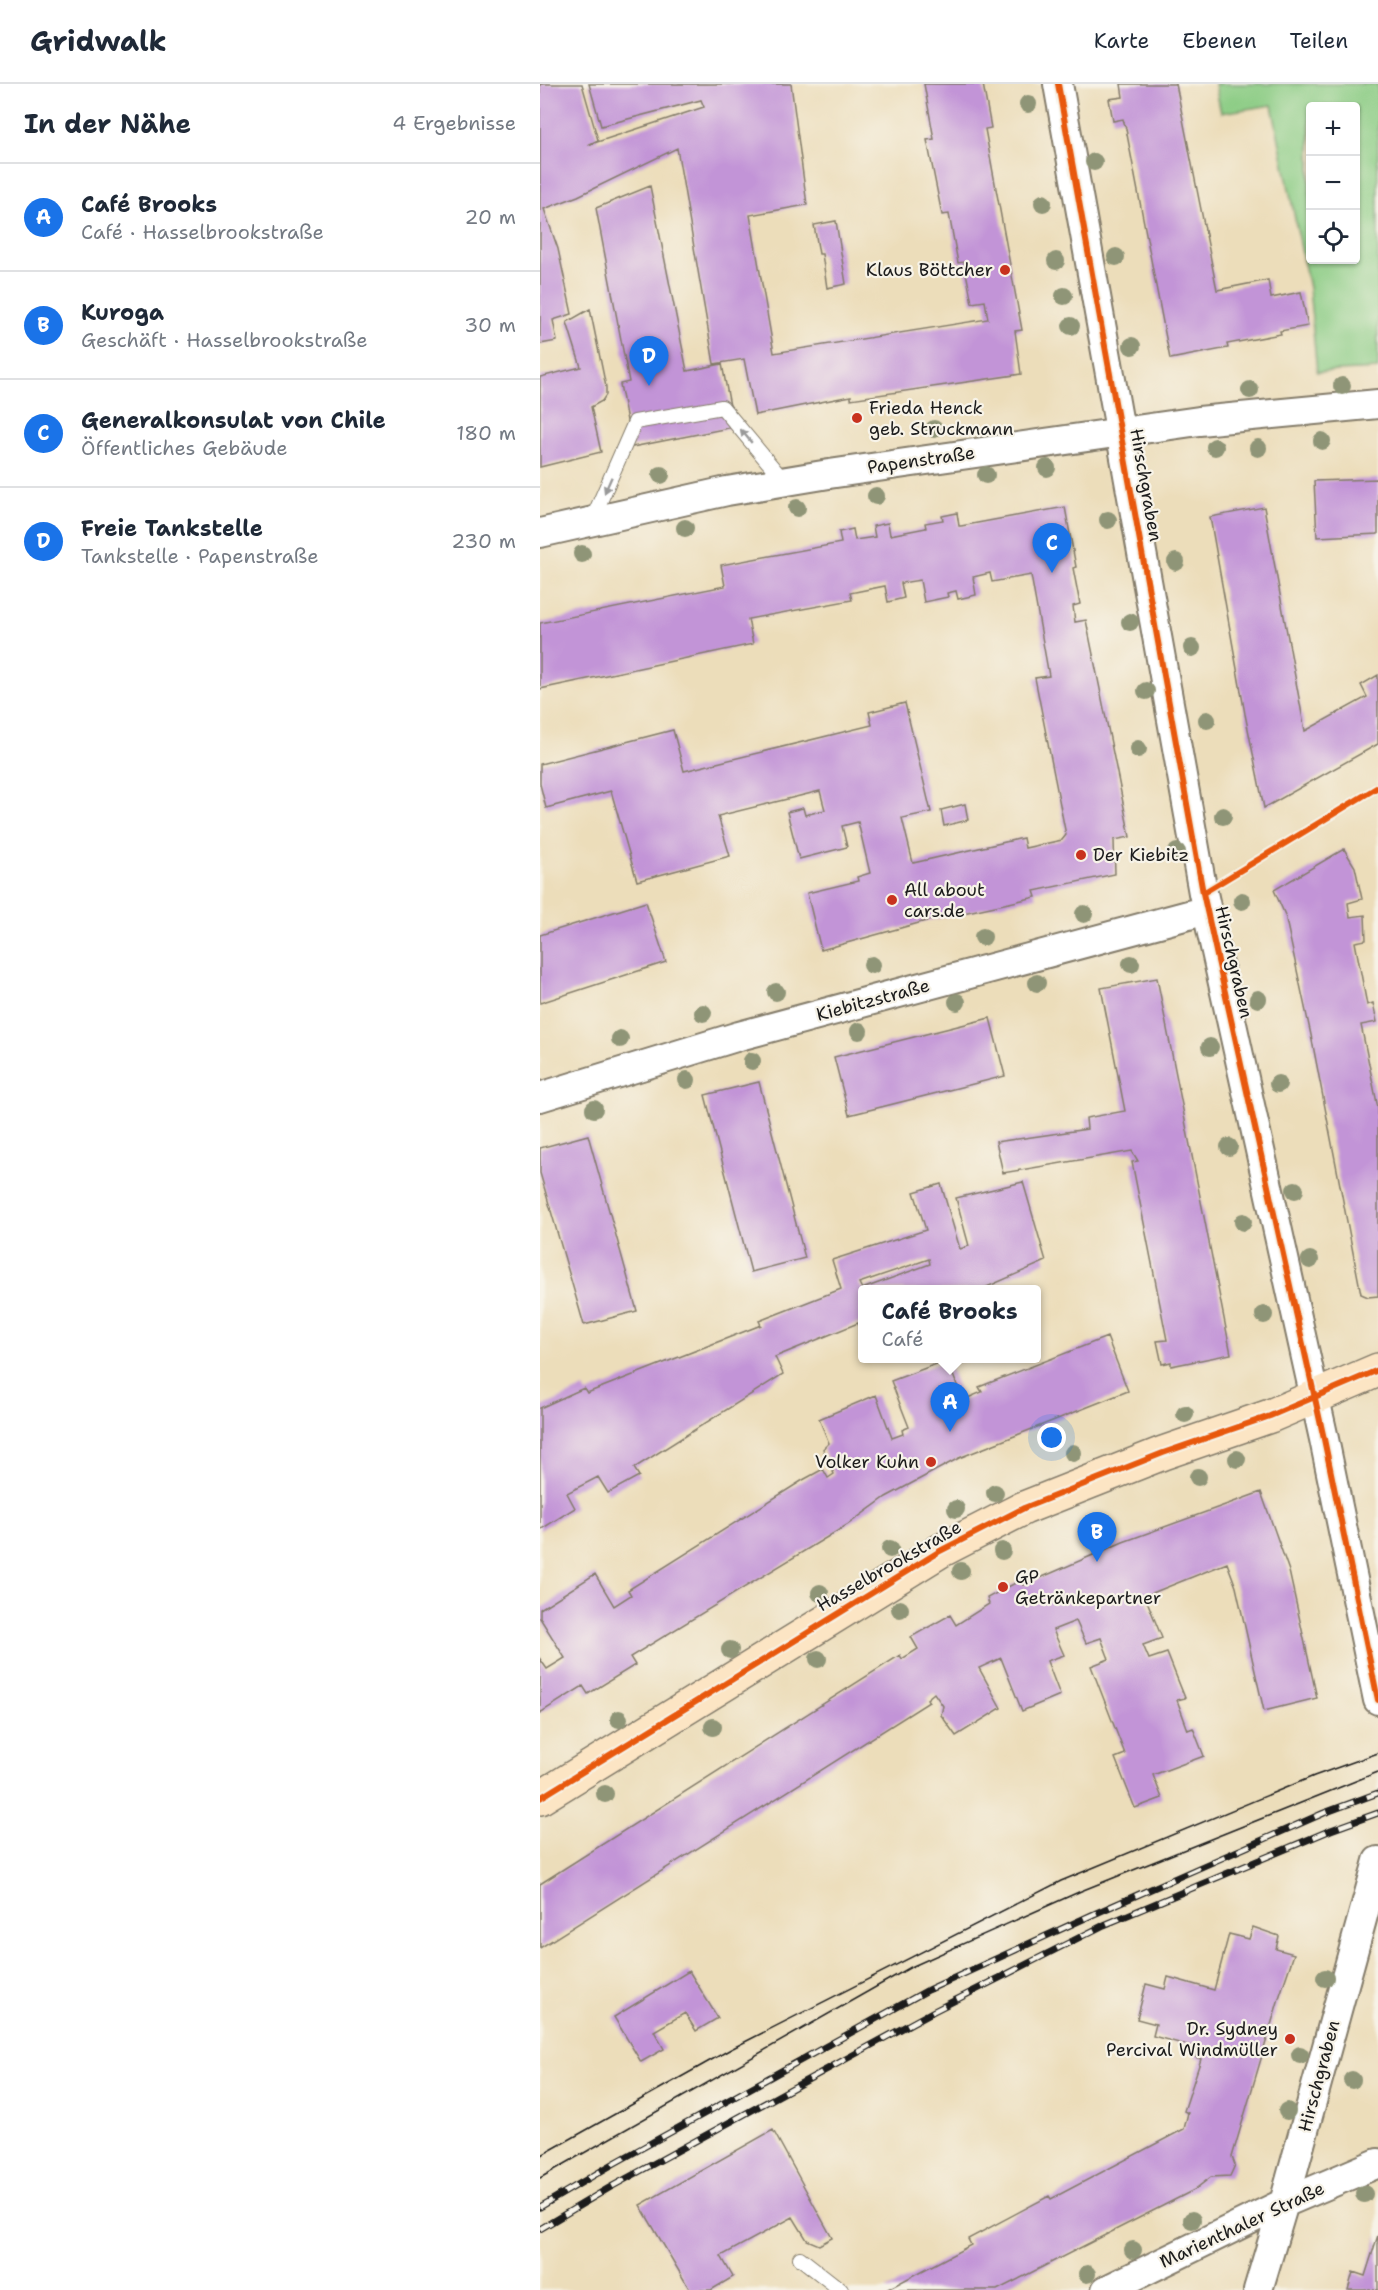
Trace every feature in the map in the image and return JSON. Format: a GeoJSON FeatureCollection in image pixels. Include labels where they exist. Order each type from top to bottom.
{"type":"FeatureCollection","features":[{"type":"Feature","properties":{"kind":"street","name":"Hirschgraben"},"geometry":{"type":"LineString","coordinates":[[1058,84],[1207,910],[1315,1395],[1378,1700]]}},
{"type":"Feature","properties":{"kind":"street","name":"Papenstraße"},"geometry":{"type":"LineString","coordinates":[[540,533],[728,491],[784,481],[1121,430],[1378,404]]}},
{"type":"Feature","properties":{"kind":"street","name":"Kiebitzstraße"},"geometry":{"type":"LineString","coordinates":[[540,1097],[739,1036],[1207,910]]}},
{"type":"Feature","properties":{"kind":"street","name":"Hasselbrookstraße"},"geometry":{"type":"LineString","coordinates":[[540,1798],[940,1551],[1024,1508],[1163,1453],[1270,1416],[1378,1370]]}},
{"type":"Feature","properties":{"kind":"street","name":"Hirschgraben"},"geometry":{"type":"LineString","coordinates":[[1258,2290],[1378,1861]]}},
{"type":"Feature","properties":{"kind":"street","name":"Marienthaler Straße"},"geometry":{"type":"LineString","coordinates":[[1107,2290],[1284,2203],[1378,2163]]}},
{"type":"Feature","properties":{"kind":"lane"},"geometry":{"type":"LineString","coordinates":[[592,521],[635,422],[722,407],[784,481]]}},
{"type":"Feature","properties":{"kind":"lane"},"geometry":{"type":"LineString","coordinates":[[800,2258],[841,2290]]}},
{"type":"Feature","properties":{"kind":"green space"},"geometry":{"type":"Polygon","coordinates":[[[1215,84],[1378,84],[1378,369],[1317,372],[1309,288],[1272,105],[1221,113],[1215,84]]]}},
{"type":"Feature","properties":{"kind":"building"},"geometry":{"type":"Polygon","coordinates":[[[540,84],[582,84],[598,140],[588,145],[704,107],[701,100],[601,126],[589,84],[791,84],[807,205],[750,215],[774,353],[988,319],[985,301],[972,303],[964,262],[958,263],[949,214],[942,215],[927,140],[934,139],[924,84],[983,84],[991,128],[985,129],[1022,330],[1015,331],[1021,374],[851,399],[851,396],[755,415],[744,359],[714,364],[677,148],[578,196],[544,209],[558,249],[572,314],[553,320],[557,341],[540,344],[540,84]]]}},
{"type":"Feature","properties":{"kind":"building"},"geometry":{"type":"Polygon","coordinates":[[[1121,84],[1176,84],[1217,290],[1268,280],[1271,298],[1301,292],[1308,326],[1280,331],[1281,334],[1227,344],[1228,348],[1170,359],[1126,129],[1123,119],[1113,121],[1109,99],[1123,97],[1121,84]]]}},
{"type":"Feature","properties":{"kind":"building"},"geometry":{"type":"Polygon","coordinates":[[[650,186],[687,371],[722,364],[734,427],[632,447],[620,384],[629,382],[596,208],[650,186]]]}},
{"type":"Feature","properties":{"kind":"building"},"geometry":{"type":"Polygon","coordinates":[[[836,221],[846,284],[827,288],[822,254],[819,254],[814,225],[836,221]]]}},
{"type":"Feature","properties":{"kind":"building"},"geometry":{"type":"Polygon","coordinates":[[[590,309],[606,387],[606,395],[602,401],[591,407],[601,452],[540,467],[540,377],[581,367],[567,322],[590,309]]]}},
{"type":"Feature","properties":{"kind":"building"},"geometry":{"type":"Polygon","coordinates":[[[1378,479],[1378,534],[1317,537],[1314,481],[1378,479]]]}},
{"type":"Feature","properties":{"kind":"building"},"geometry":{"type":"Polygon","coordinates":[[[1065,507],[1080,604],[1073,606],[1075,622],[1086,620],[1130,837],[1114,840],[1115,874],[1034,891],[1036,897],[926,921],[821,950],[807,893],[858,881],[857,877],[870,873],[858,822],[842,826],[847,847],[799,859],[787,812],[803,808],[805,815],[825,810],[820,791],[718,816],[730,856],[637,881],[611,791],[546,808],[540,784],[540,764],[673,730],[684,771],[872,725],[869,712],[905,703],[931,812],[902,818],[913,863],[1023,838],[1025,848],[1062,840],[1066,835],[1035,678],[1049,676],[1031,575],[992,582],[990,573],[973,577],[976,595],[958,599],[956,591],[947,593],[948,597],[924,602],[920,580],[901,583],[904,598],[888,602],[885,586],[850,593],[852,600],[748,619],[753,644],[540,689],[540,623],[725,586],[721,565],[841,543],[839,532],[853,529],[855,540],[875,537],[873,526],[888,523],[890,535],[926,528],[925,523],[943,520],[942,516],[957,513],[959,526],[961,526],[1065,507]]]}},
{"type":"Feature","properties":{"kind":"building"},"geometry":{"type":"Polygon","coordinates":[[[1264,507],[1305,731],[1367,697],[1361,685],[1378,675],[1378,744],[1264,808],[1210,517],[1264,507]]]}},
{"type":"Feature","properties":{"kind":"building"},"geometry":{"type":"Polygon","coordinates":[[[965,804],[968,820],[944,826],[941,810],[965,804]]]}},
{"type":"Feature","properties":{"kind":"building"},"geometry":{"type":"Polygon","coordinates":[[[1344,849],[1355,867],[1362,899],[1348,903],[1350,917],[1365,915],[1366,940],[1355,942],[1367,1005],[1373,1003],[1377,1022],[1361,1025],[1378,1108],[1378,1296],[1368,1297],[1361,1294],[1311,1035],[1285,915],[1274,890],[1344,849]]]}},
{"type":"Feature","properties":{"kind":"building"},"geometry":{"type":"Polygon","coordinates":[[[646,902],[666,962],[540,1003],[540,935],[646,902]]]}},
{"type":"Feature","properties":{"kind":"building"},"geometry":{"type":"Polygon","coordinates":[[[1157,978],[1231,1354],[1171,1366],[1171,1362],[1162,1364],[1157,1341],[1167,1340],[1132,1162],[1138,1161],[1132,1151],[1003,1173],[996,1142],[1087,1129],[1086,1118],[1125,1111],[1101,988],[1157,978]]]}},
{"type":"Feature","properties":{"kind":"building"},"geometry":{"type":"Polygon","coordinates":[[[990,1018],[1005,1076],[849,1115],[834,1057],[990,1018]]]}},
{"type":"Feature","properties":{"kind":"building"},"geometry":{"type":"Polygon","coordinates":[[[759,1082],[805,1258],[751,1272],[705,1095],[759,1082]]]}},
{"type":"Feature","properties":{"kind":"building"},"geometry":{"type":"Polygon","coordinates":[[[588,1135],[637,1311],[584,1325],[540,1173],[540,1148],[588,1135]]]}},
{"type":"Feature","properties":{"kind":"building"},"geometry":{"type":"Polygon","coordinates":[[[1023,1182],[1046,1261],[991,1285],[873,1285],[930,1264],[929,1259],[859,1283],[858,1323],[775,1357],[783,1374],[634,1468],[639,1476],[608,1493],[598,1477],[567,1493],[575,1508],[540,1530],[540,1408],[584,1388],[587,1393],[761,1325],[759,1321],[841,1289],[832,1260],[926,1230],[914,1192],[941,1184],[960,1249],[969,1246],[956,1198],[1023,1182]]]}},
{"type":"Feature","properties":{"kind":"building"},"geometry":{"type":"Polygon","coordinates":[[[1107,1337],[1128,1391],[959,1458],[886,1497],[847,1525],[630,1657],[635,1665],[588,1694],[583,1686],[540,1713],[540,1659],[547,1669],[565,1658],[540,1618],[540,1609],[595,1574],[614,1606],[631,1595],[628,1590],[803,1480],[823,1469],[828,1478],[834,1474],[823,1449],[829,1443],[819,1419],[876,1395],[892,1438],[903,1434],[902,1430],[909,1427],[891,1381],[939,1363],[948,1363],[963,1400],[982,1392],[979,1387],[1107,1337]]]}},
{"type":"Feature","properties":{"kind":"building"},"geometry":{"type":"Polygon","coordinates":[[[1261,1492],[1289,1571],[1317,1698],[1264,1711],[1236,1587],[1227,1563],[1145,1596],[1162,1638],[1143,1645],[1149,1659],[1167,1653],[1185,1698],[1177,1700],[1188,1730],[1193,1728],[1204,1756],[1153,1775],[1162,1798],[1135,1808],[1115,1758],[1125,1754],[1091,1666],[1109,1659],[1101,1638],[1086,1643],[1076,1621],[1053,1630],[1064,1655],[1047,1661],[1060,1695],[1022,1711],[1001,1658],[979,1668],[1001,1708],[956,1736],[941,1715],[943,1706],[934,1693],[927,1699],[929,1702],[540,1948],[540,1884],[900,1655],[902,1659],[918,1649],[911,1637],[950,1615],[956,1625],[989,1604],[987,1598],[1021,1580],[1024,1585],[1123,1542],[1261,1492]]]}},
{"type":"Feature","properties":{"kind":"building"},"geometry":{"type":"Polygon","coordinates":[[[1253,1927],[1279,1936],[1276,1949],[1294,1954],[1232,2157],[1235,2165],[1230,2176],[1211,2177],[1194,2190],[997,2290],[886,2290],[971,2245],[968,2239],[1049,2196],[1051,2199],[1184,2129],[1188,2113],[1184,2111],[1201,2059],[1195,2057],[1198,2048],[1153,2036],[1156,2024],[1137,2019],[1146,1984],[1165,1989],[1168,1977],[1214,1990],[1229,1934],[1249,1939],[1253,1927]]]}},
{"type":"Feature","properties":{"kind":"building"},"geometry":{"type":"Polygon","coordinates":[[[689,1971],[718,2018],[696,2031],[685,2013],[654,2031],[664,2049],[641,2062],[614,2017],[689,1971]]]}},
{"type":"Feature","properties":{"kind":"building"},"geometry":{"type":"Polygon","coordinates":[[[773,2130],[832,2238],[819,2245],[807,2240],[793,2217],[721,2256],[733,2277],[711,2290],[690,2290],[640,2205],[773,2130]]]}},
{"type":"Feature","properties":{"kind":"building"},"geometry":{"type":"Polygon","coordinates":[[[1378,2235],[1378,2290],[1348,2290],[1353,2272],[1365,2276],[1378,2235]]]}},
{"type":"Feature","properties":{"kind":"tram line"},"geometry":{"type":"LineString","coordinates":[[540,2156],[731,2049],[1061,1881],[1314,1776],[1378,1753]]}},
{"type":"Feature","properties":{"kind":"tram line"},"geometry":{"type":"LineString","coordinates":[[540,2178],[911,1967],[1081,1891],[1378,1772]]}},
{"type":"Feature","properties":{"kind":"railway"},"geometry":{"type":"LineString","coordinates":[[540,2207],[613,2164],[928,1990],[1324,1813],[1378,1793]]}},
{"type":"Feature","properties":{"kind":"railway"},"geometry":{"type":"LineString","coordinates":[[540,2229],[609,2188],[934,2011],[1104,1925],[1331,1830],[1378,1813]]}},
{"type":"Feature","properties":{"kind":"cycle path"},"geometry":{"type":"LineString","coordinates":[[1058,84],[1203,893],[1324,1439],[1378,1700]]}},
{"type":"Feature","properties":{"kind":"cycle path"},"geometry":{"type":"LineString","coordinates":[[1203,893],[1378,787]]}},
{"type":"Feature","properties":{"kind":"cycle path"},"geometry":{"type":"LineString","coordinates":[[540,1798],[940,1551],[1024,1508],[1163,1453],[1270,1416],[1378,1370]]}},
{"type":"Feature","properties":{"kind":"place","name":"Klaus Böttcher"},"geometry":{"type":"Point","coordinates":[1005,270]}},
{"type":"Feature","properties":{"kind":"place","name":"Freie Tankstelle"},"geometry":{"type":"Point","coordinates":[649,386]}},
{"type":"Feature","properties":{"kind":"place","name":"Frieda Henck geb. Struckmann"},"geometry":{"type":"Point","coordinates":[857,418]}},
{"type":"Feature","properties":{"kind":"place","name":"Generalkonsulat von Chile"},"geometry":{"type":"Point","coordinates":[1052,573]}},
{"type":"Feature","properties":{"kind":"place","name":"Der Kiebitz"},"geometry":{"type":"Point","coordinates":[1081,855]}},
{"type":"Feature","properties":{"kind":"place","name":"All about cars.de"},"geometry":{"type":"Point","coordinates":[892,900]}},
{"type":"Feature","properties":{"kind":"place","name":"Café Brooks"},"geometry":{"type":"Point","coordinates":[950,1432]}},
{"type":"Feature","properties":{"kind":"place","name":"Volker Kuhn"},"geometry":{"type":"Point","coordinates":[931,1462]}},
{"type":"Feature","properties":{"kind":"place","name":"Kuroga"},"geometry":{"type":"Point","coordinates":[1097,1562]}},
{"type":"Feature","properties":{"kind":"place","name":"GP Getränkepartner"},"geometry":{"type":"Point","coordinates":[1003,1587]}},
{"type":"Feature","properties":{"kind":"place","name":"Dr. Sydney Percival Windmüller"},"geometry":{"type":"Point","coordinates":[1290,2039]}}]}
